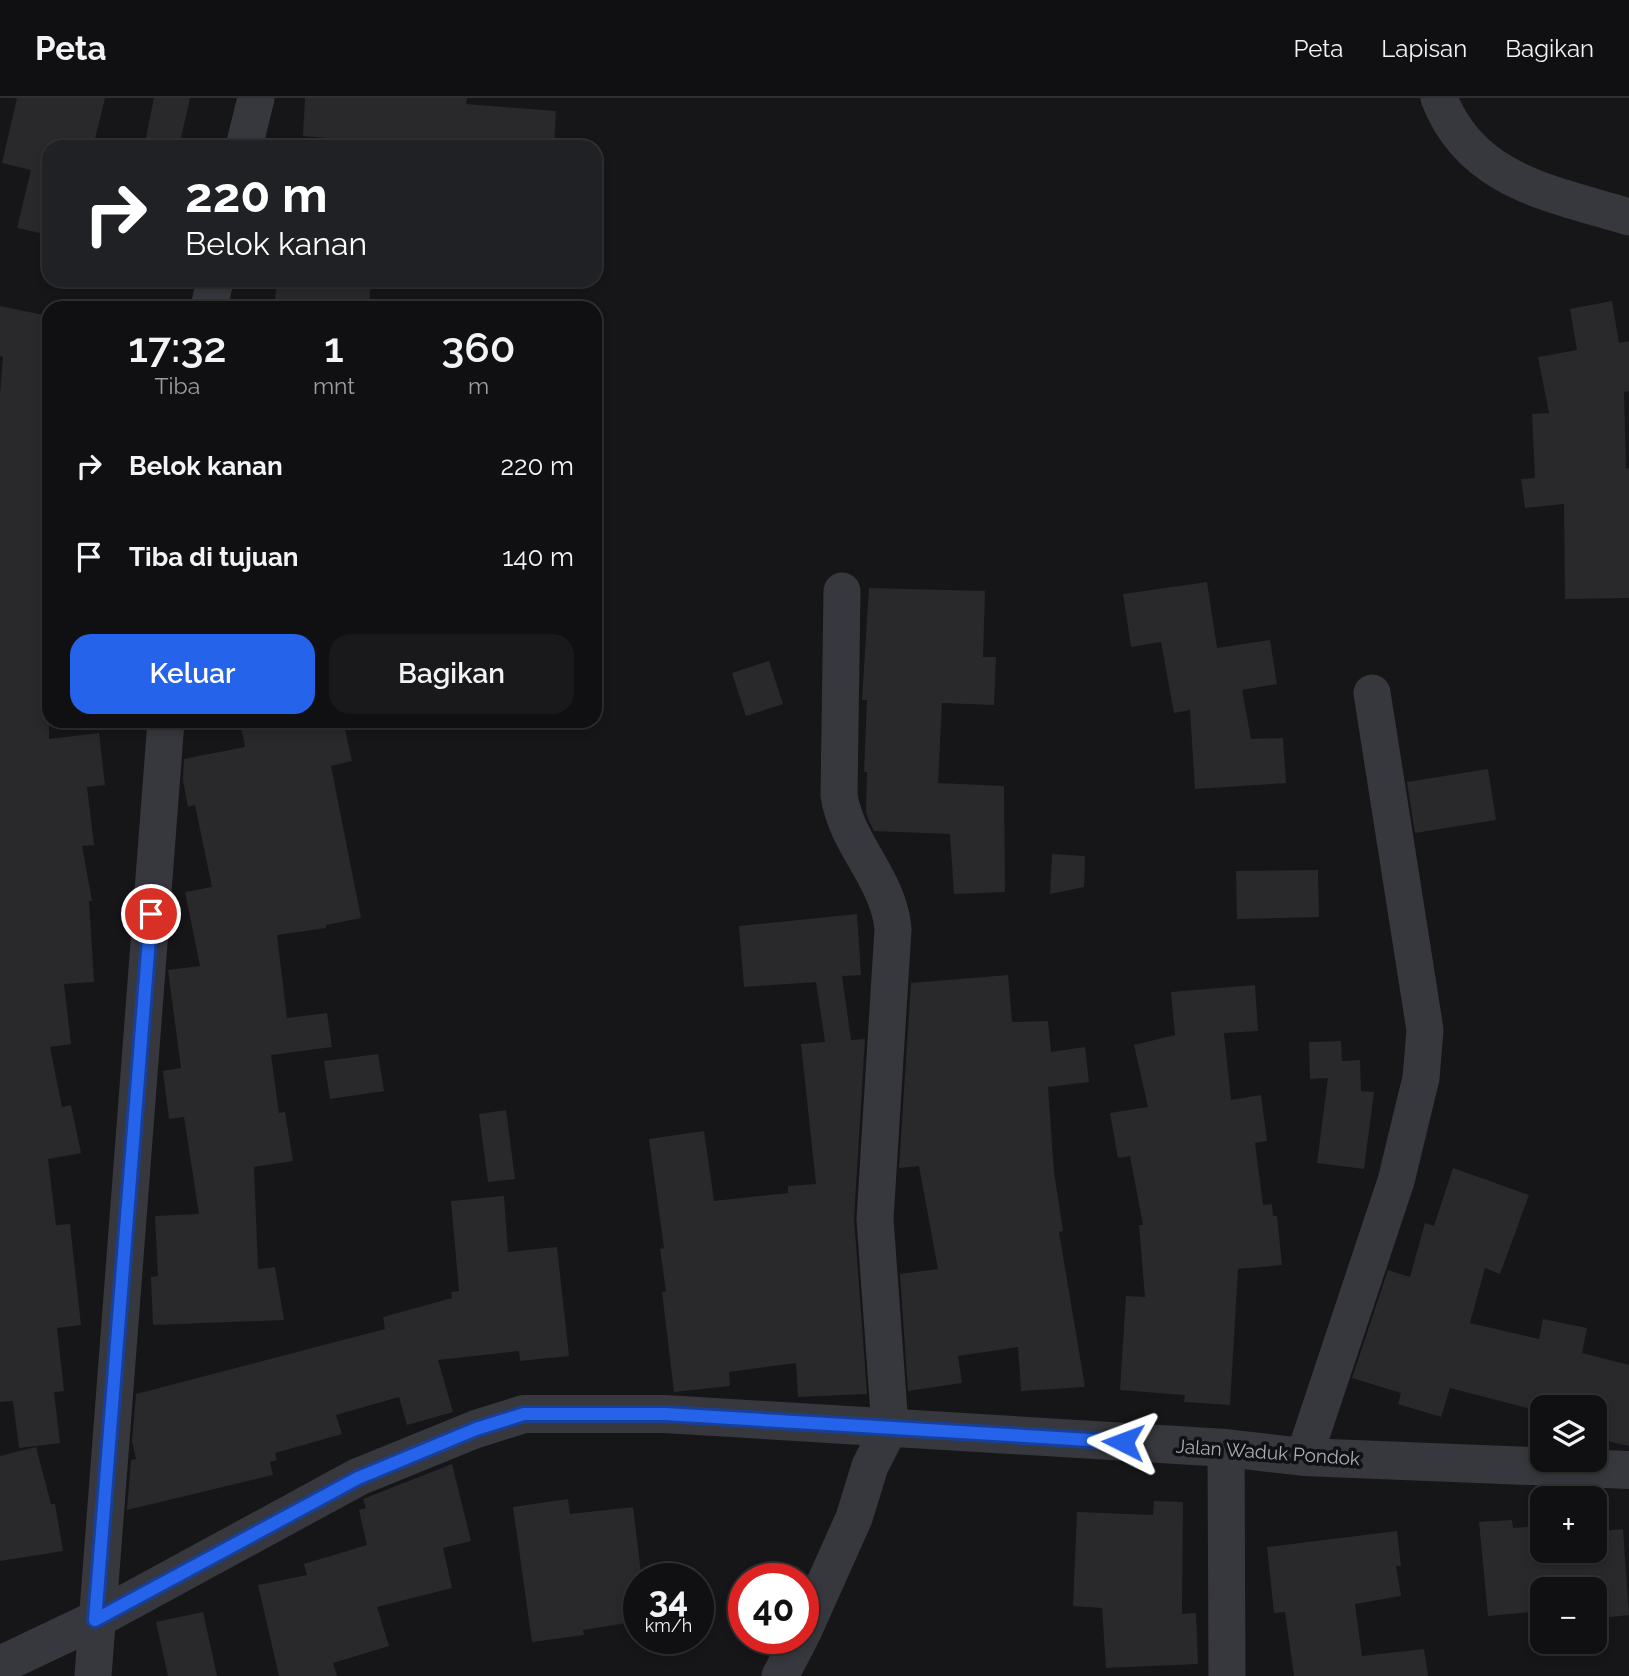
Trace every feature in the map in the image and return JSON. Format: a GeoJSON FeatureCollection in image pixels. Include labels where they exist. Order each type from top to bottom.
{"type":"FeatureCollection","features":[{"type":"Feature","properties":{"kind":"street"},"geometry":{"type":"LineString","coordinates":[[246,140],[256,98]]}},
{"type":"Feature","properties":{"kind":"street"},"geometry":{"type":"LineString","coordinates":[[1438,98],[1444,111],[1477,157],[1516,183],[1629,217]]}},
{"type":"Feature","properties":{"kind":"street"},"geometry":{"type":"LineString","coordinates":[[819,1596],[854,1518],[870,1466],[890,1427],[875,1219],[893,929],[891,909],[850,831],[841,805],[842,591]]}},
{"type":"Feature","properties":{"kind":"street"},"geometry":{"type":"LineString","coordinates":[[1304,1457],[1396,1181],[1421,1078],[1425,1030],[1372,693]]}},
{"type":"Feature","properties":{"kind":"street"},"geometry":{"type":"LineString","coordinates":[[93,1676],[95,1620],[165,728]]}},
{"type":"Feature","properties":{"kind":"street","name":"Jalan Waduk Pondok"},"geometry":{"type":"LineString","coordinates":[[0,1665],[95,1620],[358,1478],[476,1429],[524,1414],[665,1414],[1226,1448],[1304,1457],[1629,1470]]}},
{"type":"Feature","properties":{"kind":"street"},"geometry":{"type":"LineString","coordinates":[[1226,1448],[1227,1676]]}},
{"type":"Feature","properties":{"kind":"street"},"geometry":{"type":"LineString","coordinates":[[780,1676],[792,1654]]}},
{"type":"Feature","properties":{"kind":"building"},"geometry":{"type":"Polygon","coordinates":[[[17,98],[105,98],[95,140],[42,140],[42,233],[17,228],[31,170],[2,163],[17,98]]]}},
{"type":"Feature","properties":{"kind":"building"},"geometry":{"type":"Polygon","coordinates":[[[154,98],[190,98],[181,140],[145,140],[154,98]]]}},
{"type":"Feature","properties":{"kind":"building"},"geometry":{"type":"Polygon","coordinates":[[[305,98],[467,98],[466,104],[556,111],[554,140],[354,140],[303,136],[305,98]]]}},
{"type":"Feature","properties":{"kind":"building"},"geometry":{"type":"Polygon","coordinates":[[[276,287],[370,287],[369,301],[275,301],[276,287]]]}},
{"type":"Feature","properties":{"kind":"building"},"geometry":{"type":"Polygon","coordinates":[[[1612,301],[1619,343],[1629,341],[1629,391],[1624,392],[1626,469],[1629,468],[1629,598],[1565,599],[1564,504],[1525,508],[1521,479],[1535,478],[1532,414],[1549,413],[1538,357],[1577,350],[1570,309],[1612,301]]]}},
{"type":"Feature","properties":{"kind":"building"},"geometry":{"type":"Polygon","coordinates":[[[0,306],[42,315],[42,728],[49,728],[49,739],[99,733],[105,785],[87,787],[94,845],[82,846],[92,901],[89,901],[94,982],[64,984],[71,1044],[50,1047],[62,1107],[71,1105],[81,1153],[48,1159],[56,1225],[70,1224],[81,1325],[57,1328],[64,1391],[54,1392],[60,1443],[19,1448],[13,1401],[0,1402],[0,395],[3,357],[0,356],[0,306]]]}},
{"type":"Feature","properties":{"kind":"building"},"geometry":{"type":"Polygon","coordinates":[[[1207,582],[1217,648],[1270,640],[1277,684],[1242,690],[1251,739],[1283,738],[1286,783],[1195,789],[1190,710],[1174,713],[1161,642],[1131,647],[1123,594],[1207,582]]]}},
{"type":"Feature","properties":{"kind":"building"},"geometry":{"type":"Polygon","coordinates":[[[869,588],[985,591],[983,657],[996,657],[994,705],[942,703],[938,783],[1004,786],[1005,892],[954,894],[950,834],[874,831],[869,821],[866,812],[867,772],[864,772],[867,700],[862,700],[869,588]]]}},
{"type":"Feature","properties":{"kind":"building"},"geometry":{"type":"Polygon","coordinates":[[[769,661],[783,704],[746,716],[732,673],[769,661]]]}},
{"type":"Feature","properties":{"kind":"building"},"geometry":{"type":"Polygon","coordinates":[[[241,728],[345,728],[352,761],[331,766],[361,918],[326,925],[326,928],[277,935],[287,1018],[327,1013],[332,1047],[271,1055],[279,1113],[285,1112],[293,1161],[254,1167],[258,1269],[275,1267],[284,1320],[153,1325],[151,1277],[158,1276],[155,1216],[199,1214],[184,1117],[169,1119],[163,1071],[181,1068],[168,970],[200,966],[185,892],[212,887],[195,805],[188,807],[183,780],[184,759],[245,747],[241,728]]]}},
{"type":"Feature","properties":{"kind":"building"},"geometry":{"type":"Polygon","coordinates":[[[1488,769],[1496,820],[1415,833],[1407,782],[1488,769]]]}},
{"type":"Feature","properties":{"kind":"building"},"geometry":{"type":"Polygon","coordinates":[[[1052,854],[1085,856],[1084,887],[1050,894],[1052,854]]]}},
{"type":"Feature","properties":{"kind":"building"},"geometry":{"type":"Polygon","coordinates":[[[1318,870],[1319,917],[1237,919],[1236,871],[1318,870]]]}},
{"type":"Feature","properties":{"kind":"building"},"geometry":{"type":"Polygon","coordinates":[[[857,914],[861,975],[842,976],[851,1040],[865,1039],[854,1218],[867,1394],[798,1397],[796,1363],[729,1372],[730,1386],[674,1392],[662,1292],[666,1291],[660,1249],[664,1248],[649,1139],[704,1131],[714,1201],[788,1193],[788,1186],[816,1184],[801,1044],[825,1042],[816,982],[744,987],[739,926],[857,914]]]}},
{"type":"Feature","properties":{"kind":"building"},"geometry":{"type":"Polygon","coordinates":[[[1008,975],[1012,1022],[1048,1021],[1051,1052],[1085,1047],[1089,1082],[1048,1087],[1054,1172],[1063,1231],[1059,1232],[1085,1387],[1021,1391],[1018,1347],[958,1356],[962,1383],[908,1391],[900,1274],[938,1269],[919,1166],[899,1168],[911,983],[1008,975]]]}},
{"type":"Feature","properties":{"kind":"building"},"geometry":{"type":"Polygon","coordinates":[[[1255,985],[1258,1031],[1224,1033],[1231,1100],[1261,1095],[1267,1141],[1255,1143],[1263,1205],[1272,1204],[1273,1216],[1277,1216],[1282,1265],[1238,1269],[1230,1405],[1184,1402],[1185,1395],[1120,1390],[1126,1296],[1145,1297],[1139,1225],[1143,1225],[1130,1156],[1118,1158],[1110,1113],[1148,1107],[1134,1045],[1175,1035],[1171,992],[1255,985]]]}},
{"type":"Feature","properties":{"kind":"building"},"geometry":{"type":"Polygon","coordinates":[[[1341,1041],[1342,1061],[1360,1060],[1361,1091],[1374,1092],[1364,1169],[1317,1163],[1328,1078],[1310,1079],[1309,1042],[1341,1041]]]}},
{"type":"Feature","properties":{"kind":"building"},"geometry":{"type":"Polygon","coordinates":[[[378,1054],[384,1091],[330,1099],[324,1061],[378,1054]]]}},
{"type":"Feature","properties":{"kind":"building"},"geometry":{"type":"Polygon","coordinates":[[[506,1110],[515,1179],[488,1182],[479,1114],[506,1110]]]}},
{"type":"Feature","properties":{"kind":"building"},"geometry":{"type":"Polygon","coordinates":[[[1453,1168],[1529,1195],[1500,1274],[1485,1268],[1470,1323],[1539,1339],[1543,1319],[1587,1328],[1582,1353],[1629,1365],[1629,1446],[1607,1441],[1607,1395],[1530,1395],[1530,1409],[1450,1388],[1441,1417],[1398,1404],[1401,1393],[1352,1378],[1388,1270],[1410,1277],[1425,1223],[1434,1226],[1453,1168]]]}},
{"type":"Feature","properties":{"kind":"building"},"geometry":{"type":"Polygon","coordinates":[[[504,1196],[508,1252],[557,1247],[569,1356],[520,1361],[519,1351],[438,1360],[453,1412],[407,1425],[399,1397],[336,1415],[342,1434],[275,1453],[277,1460],[270,1462],[273,1475],[127,1510],[131,1460],[136,1459],[132,1441],[136,1394],[385,1329],[383,1317],[452,1298],[451,1292],[459,1291],[451,1201],[504,1196]]]}},
{"type":"Feature","properties":{"kind":"building"},"geometry":{"type":"Polygon","coordinates":[[[36,1447],[51,1504],[55,1504],[63,1551],[0,1561],[0,1456],[36,1447]]]}},
{"type":"Feature","properties":{"kind":"building"},"geometry":{"type":"Polygon","coordinates":[[[452,1464],[471,1541],[443,1548],[452,1588],[377,1607],[389,1646],[333,1663],[337,1676],[279,1676],[258,1585],[307,1575],[304,1564],[367,1545],[359,1510],[366,1508],[363,1499],[452,1464]]]}},
{"type":"Feature","properties":{"kind":"building"},"geometry":{"type":"Polygon","coordinates":[[[568,1499],[570,1514],[633,1507],[640,1563],[623,1563],[623,1624],[583,1630],[584,1635],[532,1642],[513,1507],[568,1499]]]}},
{"type":"Feature","properties":{"kind":"building"},"geometry":{"type":"Polygon","coordinates":[[[1154,1501],[1183,1502],[1182,1614],[1196,1613],[1198,1664],[1106,1668],[1102,1608],[1073,1606],[1077,1512],[1153,1515],[1154,1501]]]}},
{"type":"Feature","properties":{"kind":"building"},"geometry":{"type":"Polygon","coordinates":[[[1512,1520],[1513,1528],[1530,1527],[1530,1563],[1607,1563],[1607,1531],[1623,1529],[1629,1615],[1607,1618],[1607,1577],[1530,1577],[1530,1612],[1488,1616],[1479,1522],[1512,1520]]]}},
{"type":"Feature","properties":{"kind":"building"},"geometry":{"type":"Polygon","coordinates":[[[1397,1531],[1401,1566],[1396,1566],[1401,1596],[1355,1604],[1362,1656],[1424,1649],[1428,1676],[1294,1676],[1285,1612],[1274,1613],[1267,1547],[1397,1531]]]}},
{"type":"Feature","properties":{"kind":"building"},"geometry":{"type":"Polygon","coordinates":[[[203,1612],[217,1676],[168,1676],[156,1622],[203,1612]]]}},
{"type":"Feature","properties":{"kind":"route"},"geometry":{"type":"LineString","coordinates":[[151,914],[95,1620],[358,1478],[476,1429],[524,1414],[665,1414],[1123,1442]]}}]}
